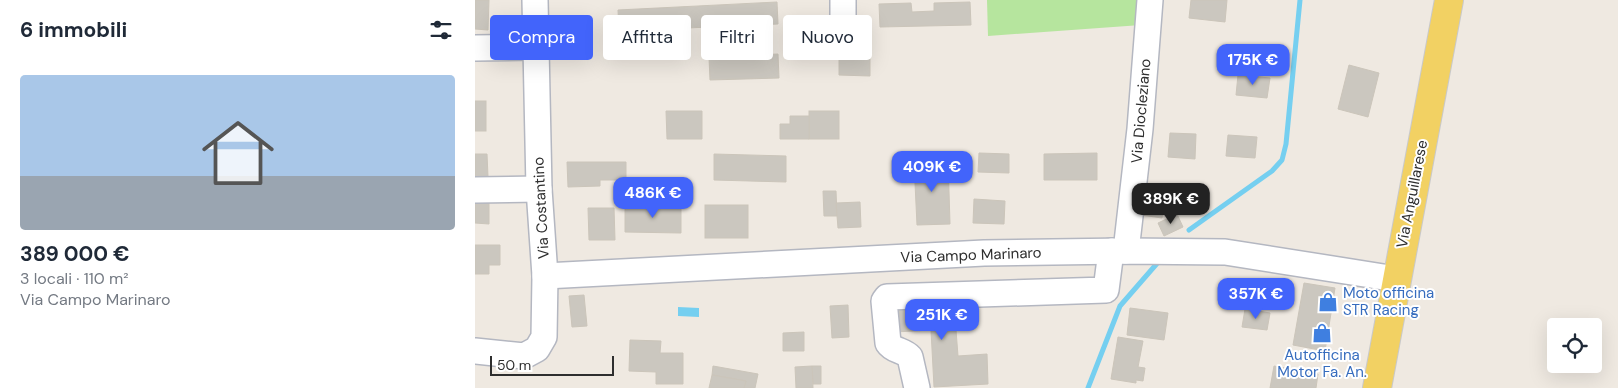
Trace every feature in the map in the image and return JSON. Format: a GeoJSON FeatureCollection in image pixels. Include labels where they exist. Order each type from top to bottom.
{"type":"FeatureCollection","features":[{"type":"Feature","properties":{"kind":"main road","name":"Via Anguillarese"},"geometry":{"type":"LineString","coordinates":[[1377,388],[1391,278],[1449,0]]}},
{"type":"Feature","properties":{"kind":"street","name":"Via Costantino"},"geometry":{"type":"LineString","coordinates":[[535,0],[535,15]]}},
{"type":"Feature","properties":{"kind":"street"},"geometry":{"type":"LineString","coordinates":[[843,0],[843,15]]}},
{"type":"Feature","properties":{"kind":"street","name":"Via Diocleziano"},"geometry":{"type":"LineString","coordinates":[[917,388],[910,358],[908,355],[889,346],[888,343],[884,301],[887,296],[1106,290],[1118,251],[1140,129],[1150,0]]}},
{"type":"Feature","properties":{"kind":"street"},"geometry":{"type":"LineString","coordinates":[[1365,388],[1391,278],[1415,110],[1437,0]]}},
{"type":"Feature","properties":{"kind":"street"},"geometry":{"type":"LineString","coordinates":[[475,48],[490,48]]}},
{"type":"Feature","properties":{"kind":"street","name":"Via Costantino"},"geometry":{"type":"LineString","coordinates":[[475,351],[523,356],[537,349],[544,337],[545,276],[539,189],[535,60]]}},
{"type":"Feature","properties":{"kind":"street"},"geometry":{"type":"LineString","coordinates":[[475,190],[539,189]]}},
{"type":"Feature","properties":{"kind":"street","name":"Via Campo Marinaro"},"geometry":{"type":"LineString","coordinates":[[545,276],[985,254],[1118,251],[1225,252],[1391,278]]}},
{"type":"Feature","properties":{"kind":"green space"},"geometry":{"type":"Polygon","coordinates":[[[987,0],[1142,0],[1141,25],[988,36],[987,0]]]}},
{"type":"Feature","properties":{"kind":"water"},"geometry":{"type":"Polygon","coordinates":[[[678,307],[699,308],[699,317],[678,316],[678,307]]]}},
{"type":"Feature","properties":{"kind":"building"},"geometry":{"type":"Polygon","coordinates":[[[475,0],[489,0],[488,30],[475,29],[475,0]]]}},
{"type":"Feature","properties":{"kind":"building"},"geometry":{"type":"Polygon","coordinates":[[[1191,0],[1227,0],[1225,22],[1189,18],[1191,0]]]}},
{"type":"Feature","properties":{"kind":"building"},"geometry":{"type":"Polygon","coordinates":[[[777,2],[778,24],[773,24],[773,15],[701,15],[701,27],[691,28],[691,15],[618,15],[618,10],[777,2]]]}},
{"type":"Feature","properties":{"kind":"building"},"geometry":{"type":"Polygon","coordinates":[[[970,2],[971,25],[880,27],[879,4],[911,3],[912,12],[934,11],[934,3],[970,2]]]}},
{"type":"Feature","properties":{"kind":"building"},"geometry":{"type":"Polygon","coordinates":[[[1249,48],[1277,51],[1274,71],[1247,68],[1249,48]]]}},
{"type":"Feature","properties":{"kind":"building"},"geometry":{"type":"Polygon","coordinates":[[[773,54],[778,54],[779,78],[710,80],[709,60],[773,60],[773,54]]]}},
{"type":"Feature","properties":{"kind":"building"},"geometry":{"type":"Polygon","coordinates":[[[839,60],[870,60],[870,76],[839,75],[839,60]]]}},
{"type":"Feature","properties":{"kind":"building"},"geometry":{"type":"Polygon","coordinates":[[[1349,65],[1379,73],[1368,117],[1338,109],[1349,65]]]}},
{"type":"Feature","properties":{"kind":"building"},"geometry":{"type":"Polygon","coordinates":[[[1238,75],[1270,78],[1267,98],[1236,95],[1238,75]]]}},
{"type":"Feature","properties":{"kind":"building"},"geometry":{"type":"Polygon","coordinates":[[[475,101],[486,101],[486,131],[475,131],[475,101]]]}},
{"type":"Feature","properties":{"kind":"building"},"geometry":{"type":"Polygon","coordinates":[[[666,111],[702,111],[702,139],[667,139],[666,111]]]}},
{"type":"Feature","properties":{"kind":"building"},"geometry":{"type":"Polygon","coordinates":[[[809,111],[839,111],[839,139],[809,139],[809,111]]]}},
{"type":"Feature","properties":{"kind":"building"},"geometry":{"type":"Polygon","coordinates":[[[790,116],[809,116],[809,139],[780,139],[780,124],[790,124],[790,116]]]}},
{"type":"Feature","properties":{"kind":"building"},"geometry":{"type":"Polygon","coordinates":[[[1170,133],[1196,134],[1195,159],[1168,157],[1170,133]]]}},
{"type":"Feature","properties":{"kind":"building"},"geometry":{"type":"Polygon","coordinates":[[[1228,135],[1257,137],[1255,158],[1226,156],[1228,135]]]}},
{"type":"Feature","properties":{"kind":"building"},"geometry":{"type":"Polygon","coordinates":[[[979,153],[1009,154],[1009,173],[978,172],[979,153]]]}},
{"type":"Feature","properties":{"kind":"building"},"geometry":{"type":"Polygon","coordinates":[[[1097,153],[1097,180],[1044,180],[1044,154],[1097,153]]]}},
{"type":"Feature","properties":{"kind":"building"},"geometry":{"type":"Polygon","coordinates":[[[475,154],[487,154],[488,177],[475,177],[475,154]]]}},
{"type":"Feature","properties":{"kind":"building"},"geometry":{"type":"Polygon","coordinates":[[[714,154],[786,156],[786,182],[714,180],[714,154]]]}},
{"type":"Feature","properties":{"kind":"building"},"geometry":{"type":"Polygon","coordinates":[[[948,160],[950,224],[917,225],[914,162],[948,160]]]}},
{"type":"Feature","properties":{"kind":"building"},"geometry":{"type":"Polygon","coordinates":[[[567,162],[626,162],[626,180],[600,180],[600,186],[568,187],[567,162]]]}},
{"type":"Feature","properties":{"kind":"building"},"geometry":{"type":"Polygon","coordinates":[[[1144,187],[1178,191],[1175,212],[1163,210],[1162,218],[1141,215],[1144,187]]]}},
{"type":"Feature","properties":{"kind":"building"},"geometry":{"type":"Polygon","coordinates":[[[823,191],[836,191],[837,216],[824,216],[823,191]]]}},
{"type":"Feature","properties":{"kind":"building"},"geometry":{"type":"Polygon","coordinates":[[[1178,191],[1187,192],[1184,211],[1175,210],[1178,191]]]}},
{"type":"Feature","properties":{"kind":"building"},"geometry":{"type":"Polygon","coordinates":[[[475,197],[489,197],[489,224],[475,223],[475,197]]]}},
{"type":"Feature","properties":{"kind":"building"},"geometry":{"type":"Polygon","coordinates":[[[974,199],[1005,201],[1004,224],[973,223],[974,199]]]}},
{"type":"Feature","properties":{"kind":"building"},"geometry":{"type":"Polygon","coordinates":[[[860,202],[861,227],[838,228],[836,203],[860,202]]]}},
{"type":"Feature","properties":{"kind":"building"},"geometry":{"type":"Polygon","coordinates":[[[681,205],[681,233],[625,232],[625,206],[681,205]]]}},
{"type":"Feature","properties":{"kind":"building"},"geometry":{"type":"Polygon","coordinates":[[[705,205],[748,205],[748,238],[705,238],[705,205]]]}},
{"type":"Feature","properties":{"kind":"building"},"geometry":{"type":"Polygon","coordinates":[[[588,208],[614,208],[615,240],[589,240],[588,208]]]}},
{"type":"Feature","properties":{"kind":"building"},"geometry":{"type":"Polygon","coordinates":[[[1177,214],[1183,227],[1164,236],[1158,223],[1177,214]]]}},
{"type":"Feature","properties":{"kind":"building"},"geometry":{"type":"Polygon","coordinates":[[[475,245],[500,245],[500,265],[489,265],[489,274],[475,274],[475,245]]]}},
{"type":"Feature","properties":{"kind":"building"},"geometry":{"type":"Polygon","coordinates":[[[1304,283],[1335,288],[1325,351],[1293,345],[1304,283]]]}},
{"type":"Feature","properties":{"kind":"building"},"geometry":{"type":"Polygon","coordinates":[[[584,295],[587,326],[572,327],[569,296],[584,295]]]}},
{"type":"Feature","properties":{"kind":"building"},"geometry":{"type":"Polygon","coordinates":[[[957,299],[959,330],[956,330],[958,356],[987,354],[988,384],[934,387],[931,330],[895,332],[893,303],[957,299]]]}},
{"type":"Feature","properties":{"kind":"building"},"geometry":{"type":"Polygon","coordinates":[[[848,305],[849,337],[832,338],[830,306],[848,305]]]}},
{"type":"Feature","properties":{"kind":"building"},"geometry":{"type":"Polygon","coordinates":[[[1130,308],[1168,313],[1164,340],[1127,335],[1130,308]]]}},
{"type":"Feature","properties":{"kind":"building"},"geometry":{"type":"Polygon","coordinates":[[[1245,309],[1270,313],[1267,330],[1242,327],[1245,309]]]}},
{"type":"Feature","properties":{"kind":"building"},"geometry":{"type":"Polygon","coordinates":[[[804,332],[804,351],[783,351],[783,333],[804,332]]]}},
{"type":"Feature","properties":{"kind":"building"},"geometry":{"type":"Polygon","coordinates":[[[1118,337],[1143,341],[1138,367],[1145,368],[1143,381],[1136,380],[1136,383],[1111,379],[1118,337]]]}},
{"type":"Feature","properties":{"kind":"building"},"geometry":{"type":"Polygon","coordinates":[[[630,340],[661,341],[660,353],[683,353],[683,384],[656,384],[656,372],[629,371],[630,340]]]}},
{"type":"Feature","properties":{"kind":"building"},"geometry":{"type":"Polygon","coordinates":[[[713,366],[758,374],[755,388],[744,388],[746,381],[712,375],[713,366]]]}},
{"type":"Feature","properties":{"kind":"building"},"geometry":{"type":"Polygon","coordinates":[[[812,366],[821,366],[821,384],[813,384],[812,366]]]}},
{"type":"Feature","properties":{"kind":"building"},"geometry":{"type":"Polygon","coordinates":[[[812,366],[813,388],[796,388],[795,367],[812,366]]]}},
{"type":"Feature","properties":{"kind":"building"},"geometry":{"type":"Polygon","coordinates":[[[1274,366],[1318,374],[1316,388],[1270,388],[1274,366]]]}},
{"type":"Feature","properties":{"kind":"building"},"geometry":{"type":"Polygon","coordinates":[[[712,375],[746,381],[744,388],[709,388],[712,375]]]}},
{"type":"Feature","properties":{"kind":"waterway"},"geometry":{"type":"LineString","coordinates":[[1189,230],[1272,171],[1282,160],[1286,144],[1300,0]]}},
{"type":"Feature","properties":{"kind":"waterway"},"geometry":{"type":"LineString","coordinates":[[1088,388],[1120,306],[1160,260]]}},
{"type":"Feature","properties":{"kind":"place","name":"Moto officina STR Racing"},"geometry":{"type":"Point","coordinates":[1328,302]}},
{"type":"Feature","properties":{"kind":"place","name":"Autofficina Motor Fa. An."},"geometry":{"type":"Point","coordinates":[1322,333]}}]}
